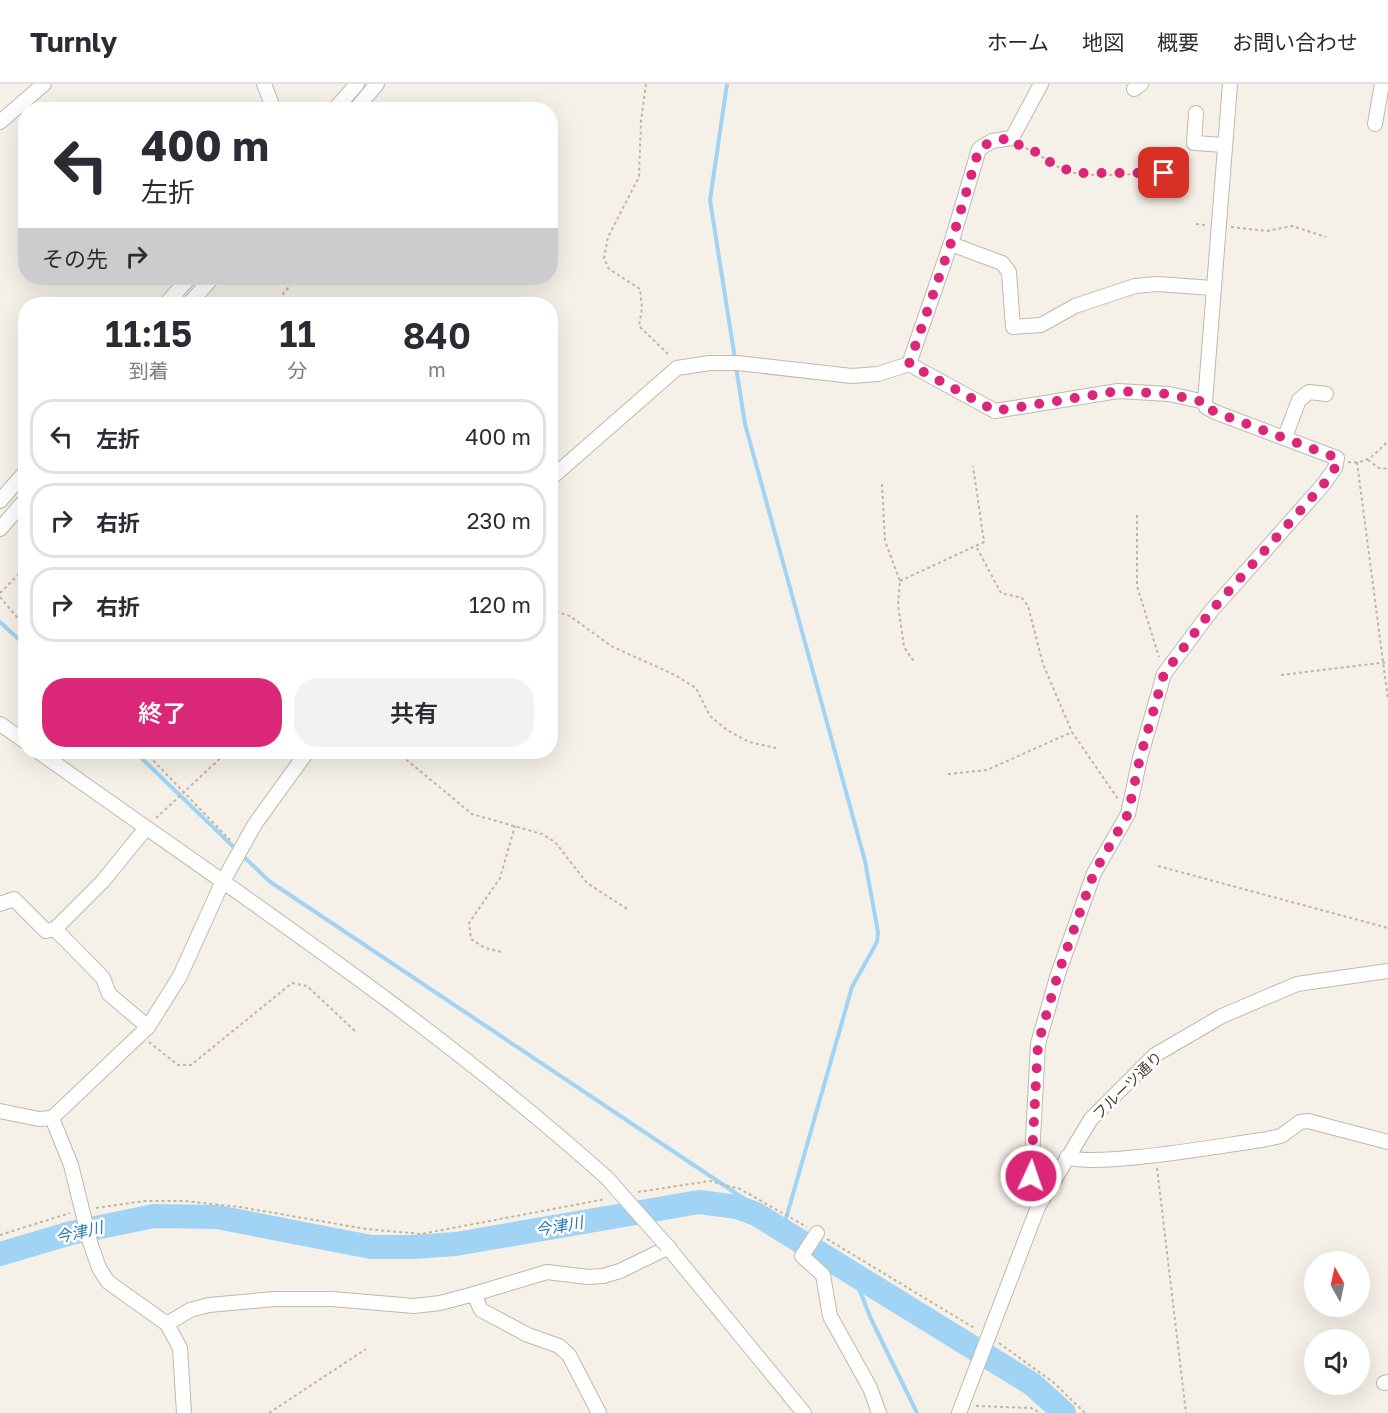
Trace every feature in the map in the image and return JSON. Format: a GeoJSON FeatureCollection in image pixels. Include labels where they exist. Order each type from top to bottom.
{"type":"FeatureCollection","features":[{"type":"Feature","properties":{"kind":"street"},"geometry":{"type":"LineString","coordinates":[[24,102],[44,84]]}},
{"type":"Feature","properties":{"kind":"street"},"geometry":{"type":"LineString","coordinates":[[264,84],[271,102]]}},
{"type":"Feature","properties":{"kind":"street"},"geometry":{"type":"LineString","coordinates":[[341,102],[357,84]]}},
{"type":"Feature","properties":{"kind":"street"},"geometry":{"type":"LineString","coordinates":[[362,102],[377,84]]}},
{"type":"Feature","properties":{"kind":"street"},"geometry":{"type":"LineString","coordinates":[[558,472],[677,368],[710,363],[737,363],[852,376],[897,370],[909,364],[951,244],[979,149],[992,141],[1012,138],[1041,84]]}},
{"type":"Feature","properties":{"kind":"street"},"geometry":{"type":"LineString","coordinates":[[1038,1207],[1031,1176],[1038,1044],[1058,974],[1094,873],[1128,814],[1140,758],[1164,674],[1211,611],[1323,485],[1335,468],[1337,458],[1215,412],[1206,407],[1204,402],[1230,84]]}},
{"type":"Feature","properties":{"kind":"street"},"geometry":{"type":"LineString","coordinates":[[1375,124],[1382,84]]}},
{"type":"Feature","properties":{"kind":"street"},"geometry":{"type":"LineString","coordinates":[[0,123],[18,107]]}},
{"type":"Feature","properties":{"kind":"street"},"geometry":{"type":"LineString","coordinates":[[1196,114],[1194,142],[1225,145]]}},
{"type":"Feature","properties":{"kind":"street"},"geometry":{"type":"LineString","coordinates":[[951,244],[1002,263],[1009,272],[1013,327],[1041,324],[1075,306],[1135,286],[1157,284],[1213,288]]}},
{"type":"Feature","properties":{"kind":"street"},"geometry":{"type":"LineString","coordinates":[[172,297],[183,285]]}},
{"type":"Feature","properties":{"kind":"street"},"geometry":{"type":"LineString","coordinates":[[195,297],[206,285]]}},
{"type":"Feature","properties":{"kind":"street"},"geometry":{"type":"LineString","coordinates":[[909,364],[995,411],[1118,391],[1169,394],[1204,402]]}},
{"type":"Feature","properties":{"kind":"street"},"geometry":{"type":"LineString","coordinates":[[1285,437],[1299,400],[1309,392],[1326,394]]}},
{"type":"Feature","properties":{"kind":"street"},"geometry":{"type":"LineString","coordinates":[[0,501],[18,480]]}},
{"type":"Feature","properties":{"kind":"street"},"geometry":{"type":"LineString","coordinates":[[0,529],[18,508]]}},
{"type":"Feature","properties":{"kind":"street"},"geometry":{"type":"LineString","coordinates":[[0,724],[18,736]]}},
{"type":"Feature","properties":{"kind":"street"},"geometry":{"type":"LineString","coordinates":[[49,759],[417,1021],[536,1114],[607,1178],[668,1246],[804,1413]]}},
{"type":"Feature","properties":{"kind":"street"},"geometry":{"type":"LineString","coordinates":[[0,1111],[39,1119],[52,1118],[144,1031],[180,976],[222,883],[241,850],[261,816],[302,759]]}},
{"type":"Feature","properties":{"kind":"street"},"geometry":{"type":"LineString","coordinates":[[0,904],[14,899],[46,931],[55,929],[103,881],[146,828]]}},
{"type":"Feature","properties":{"kind":"street"},"geometry":{"type":"LineString","coordinates":[[55,929],[103,978],[110,994],[144,1031]]}},
{"type":"Feature","properties":{"kind":"street","name":"フルーツ通り"},"geometry":{"type":"LineString","coordinates":[[962,1404],[1038,1207],[1091,1119],[1155,1054],[1222,1016],[1298,984],[1388,971]]}},
{"type":"Feature","properties":{"kind":"street"},"geometry":{"type":"LineString","coordinates":[[52,1118],[71,1165],[90,1242],[99,1268],[108,1282],[167,1324],[180,1348],[184,1413]]}},
{"type":"Feature","properties":{"kind":"street"},"geometry":{"type":"LineString","coordinates":[[1067,1157],[1077,1161],[1155,1154],[1281,1136],[1300,1122],[1308,1121],[1388,1142]]}},
{"type":"Feature","properties":{"kind":"street"},"geometry":{"type":"LineString","coordinates":[[817,1233],[802,1256],[823,1275],[830,1316],[870,1388],[879,1413]]}},
{"type":"Feature","properties":{"kind":"street"},"geometry":{"type":"LineString","coordinates":[[167,1324],[190,1310],[209,1305],[274,1299],[332,1299],[414,1306],[440,1303],[547,1272],[588,1277],[603,1276],[620,1271],[668,1246]]}},
{"type":"Feature","properties":{"kind":"street"},"geometry":{"type":"LineString","coordinates":[[474,1293],[481,1310],[528,1335],[559,1346],[568,1355],[599,1413]]}},
{"type":"Feature","properties":{"kind":"path"},"geometry":{"type":"LineString","coordinates":[[646,84],[641,122],[639,177],[608,237],[604,258],[609,269],[640,289],[642,308],[639,326],[670,355],[677,368]]}},
{"type":"Feature","properties":{"kind":"path"},"geometry":{"type":"LineString","coordinates":[[1012,138],[1020,146],[1075,173],[1164,173]]}},
{"type":"Feature","properties":{"kind":"path"},"geometry":{"type":"LineString","coordinates":[[1196,224],[1267,231],[1292,226],[1326,237]]}},
{"type":"Feature","properties":{"kind":"path"},"geometry":{"type":"LineString","coordinates":[[281,297],[290,285]]}},
{"type":"Feature","properties":{"kind":"path"},"geometry":{"type":"LineString","coordinates":[[1337,458],[1357,462],[1368,460],[1388,441]]}},
{"type":"Feature","properties":{"kind":"path"},"geometry":{"type":"LineString","coordinates":[[1368,460],[1379,468],[1388,469]]}},
{"type":"Feature","properties":{"kind":"path"},"geometry":{"type":"LineString","coordinates":[[1357,462],[1388,700]]}},
{"type":"Feature","properties":{"kind":"path"},"geometry":{"type":"LineString","coordinates":[[900,581],[977,548],[984,542],[973,465]]}},
{"type":"Feature","properties":{"kind":"path"},"geometry":{"type":"LineString","coordinates":[[882,484],[885,541],[900,581],[898,605],[904,647],[915,663]]}},
{"type":"Feature","properties":{"kind":"path"},"geometry":{"type":"LineString","coordinates":[[1137,515],[1137,586],[1164,674]]}},
{"type":"Feature","properties":{"kind":"path"},"geometry":{"type":"LineString","coordinates":[[977,548],[1002,592],[1022,598],[1028,606],[1043,664],[1072,732],[1128,814]]}},
{"type":"Feature","properties":{"kind":"path"},"geometry":{"type":"LineString","coordinates":[[18,576],[0,595],[18,618]]}},
{"type":"Feature","properties":{"kind":"path"},"geometry":{"type":"LineString","coordinates":[[558,612],[570,616],[611,646],[696,687],[710,716],[727,730],[749,742],[776,748]]}},
{"type":"Feature","properties":{"kind":"path"},"geometry":{"type":"LineString","coordinates":[[1281,675],[1388,662]]}},
{"type":"Feature","properties":{"kind":"path"},"geometry":{"type":"LineString","coordinates":[[948,774],[987,770],[1072,732]]}},
{"type":"Feature","properties":{"kind":"path"},"geometry":{"type":"LineString","coordinates":[[152,759],[212,824],[241,850]]}},
{"type":"Feature","properties":{"kind":"path"},"geometry":{"type":"LineString","coordinates":[[146,828],[219,759]]}},
{"type":"Feature","properties":{"kind":"path"},"geometry":{"type":"LineString","coordinates":[[405,759],[472,814],[542,834],[555,842],[587,883],[627,909]]}},
{"type":"Feature","properties":{"kind":"path"},"geometry":{"type":"LineString","coordinates":[[501,952],[485,948],[471,939],[469,923],[500,878],[515,826]]}},
{"type":"Feature","properties":{"kind":"path"},"geometry":{"type":"LineString","coordinates":[[1158,866],[1388,928]]}},
{"type":"Feature","properties":{"kind":"path"},"geometry":{"type":"LineString","coordinates":[[144,1031],[178,1065],[191,1065],[292,983],[307,986],[356,1032]]}},
{"type":"Feature","properties":{"kind":"path"},"geometry":{"type":"LineString","coordinates":[[1155,1154],[1186,1413]]}},
{"type":"Feature","properties":{"kind":"path"},"geometry":{"type":"LineString","coordinates":[[635,1193],[710,1181],[740,1189],[989,1337],[1053,1382],[1085,1413]]}},
{"type":"Feature","properties":{"kind":"path"},"geometry":{"type":"LineString","coordinates":[[0,1235],[83,1209],[144,1201],[185,1201],[240,1207],[366,1229],[421,1234],[615,1197]]}},
{"type":"Feature","properties":{"kind":"path"},"geometry":{"type":"LineString","coordinates":[[269,1413],[366,1349]]}},
{"type":"Feature","properties":{"kind":"path"},"geometry":{"type":"LineString","coordinates":[[962,1404],[1031,1408],[1041,1413]]}},
{"type":"Feature","properties":{"kind":"waterway"},"geometry":{"type":"LineString","coordinates":[[727,84],[710,200],[735,359]]}},
{"type":"Feature","properties":{"kind":"waterway"},"geometry":{"type":"LineString","coordinates":[[736,367],[745,424],[865,861],[878,932],[877,942],[852,987],[783,1229]]}},
{"type":"Feature","properties":{"kind":"waterway"},"geometry":{"type":"LineString","coordinates":[[0,622],[18,639]]}},
{"type":"Feature","properties":{"kind":"waterway"},"geometry":{"type":"LineString","coordinates":[[142,759],[269,881],[752,1204],[786,1222]]}},
{"type":"Feature","properties":{"kind":"waterway","name":"今津川"},"geometry":{"type":"LineString","coordinates":[[0,1254],[71,1233],[154,1216],[217,1217],[371,1247],[413,1247],[456,1244],[699,1202],[737,1207],[756,1214],[1032,1384],[1064,1413]]}},
{"type":"Feature","properties":{"kind":"waterway"},"geometry":{"type":"LineString","coordinates":[[852,1271],[871,1319],[917,1413]]}},
{"type":"Feature","properties":{"kind":"route"},"geometry":{"type":"LineString","coordinates":[[1031,1176],[1038,1044],[1058,974],[1094,873],[1128,814],[1140,758],[1164,674],[1211,611],[1323,485],[1335,468],[1337,458],[1215,412],[1206,407],[1204,402],[1169,394],[1118,391],[995,411],[909,364],[953,237],[974,161],[984,144],[1012,138],[1020,146],[1075,173],[1164,173]]}}]}
